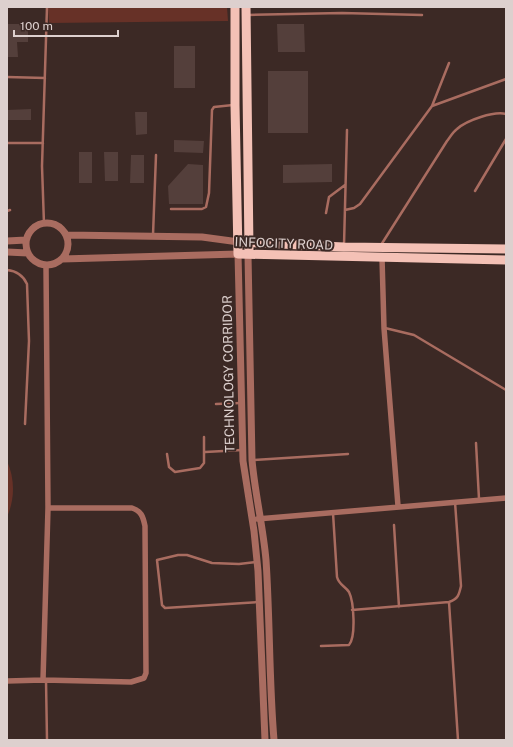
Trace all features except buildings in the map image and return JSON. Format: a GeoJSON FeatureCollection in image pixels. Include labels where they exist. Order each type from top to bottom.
{"type":"FeatureCollection","features":[{"type":"Feature","properties":{"kind":"main road","name":"TECHNOLOGY CORRIDOR"},"geometry":{"type":"LineString","coordinates":[[235,7],[238,254]]}},
{"type":"Feature","properties":{"kind":"main road"},"geometry":{"type":"LineString","coordinates":[[246,11],[248,255]]}},
{"type":"Feature","properties":{"kind":"main road","name":"INFOCITY ROAD"},"geometry":{"type":"LineString","coordinates":[[239,242],[249,244],[344,247],[506,249]]}},
{"type":"Feature","properties":{"kind":"main road","name":"INFOCITY ROAD"},"geometry":{"type":"LineString","coordinates":[[238,254],[506,260]]}},
{"type":"Feature","properties":{"kind":"street"},"geometry":{"type":"LineString","coordinates":[[44,224],[58,227],[66,235],[68,248],[62,259],[52,265],[36,262],[28,253],[26,240],[32,229],[44,224]]}},
{"type":"Feature","properties":{"kind":"street","name":"INFOCITY ROAD"},"geometry":{"type":"LineString","coordinates":[[66,235],[202,237],[239,242]]}},
{"type":"Feature","properties":{"kind":"street"},"geometry":{"type":"LineString","coordinates":[[7,241],[26,240]]}},
{"type":"Feature","properties":{"kind":"street"},"geometry":{"type":"LineString","coordinates":[[7,252],[28,253]]}},
{"type":"Feature","properties":{"kind":"street","name":"INFOCITY ROAD"},"geometry":{"type":"LineString","coordinates":[[62,259],[238,254]]}},
{"type":"Feature","properties":{"kind":"street","name":"TECHNOLOGY CORRIDOR"},"geometry":{"type":"LineString","coordinates":[[238,254],[243,450],[257,562],[260,602],[265,740]]}},
{"type":"Feature","properties":{"kind":"street"},"geometry":{"type":"LineString","coordinates":[[248,255],[252,460],[255,489],[261,518],[268,608],[274,740]]}},
{"type":"Feature","properties":{"kind":"street"},"geometry":{"type":"LineString","coordinates":[[382,258],[384,328],[398,506]]}},
{"type":"Feature","properties":{"kind":"street"},"geometry":{"type":"LineString","coordinates":[[45,680],[48,508],[46,265]]}},
{"type":"Feature","properties":{"kind":"street"},"geometry":{"type":"LineString","coordinates":[[252,520],[478,499],[506,498]]}},
{"type":"Feature","properties":{"kind":"street"},"geometry":{"type":"LineString","coordinates":[[7,681],[45,680],[131,682],[144,678],[146,673],[145,526],[143,517],[138,510],[132,508],[48,508]]}},
{"type":"Feature","properties":{"kind":"lane"},"geometry":{"type":"LineString","coordinates":[[44,224],[43,143],[47,7]]}},
{"type":"Feature","properties":{"kind":"lane"},"geometry":{"type":"LineString","coordinates":[[246,11],[422,15]]}},
{"type":"Feature","properties":{"kind":"lane"},"geometry":{"type":"LineString","coordinates":[[345,210],[354,208],[364,200],[432,106],[449,63]]}},
{"type":"Feature","properties":{"kind":"lane"},"geometry":{"type":"LineString","coordinates":[[7,77],[45,78]]}},
{"type":"Feature","properties":{"kind":"lane"},"geometry":{"type":"LineString","coordinates":[[432,106],[506,79]]}},
{"type":"Feature","properties":{"kind":"lane"},"geometry":{"type":"LineString","coordinates":[[171,209],[202,209],[206,207],[209,192],[212,110],[214,107],[235,105]]}},
{"type":"Feature","properties":{"kind":"lane"},"geometry":{"type":"LineString","coordinates":[[380,247],[447,141],[457,129],[489,114],[506,114]]}},
{"type":"Feature","properties":{"kind":"lane"},"geometry":{"type":"LineString","coordinates":[[344,247],[347,130]]}},
{"type":"Feature","properties":{"kind":"lane"},"geometry":{"type":"LineString","coordinates":[[475,191],[506,139]]}},
{"type":"Feature","properties":{"kind":"lane"},"geometry":{"type":"LineString","coordinates":[[7,143],[43,143]]}},
{"type":"Feature","properties":{"kind":"lane"},"geometry":{"type":"LineString","coordinates":[[153,236],[156,155]]}},
{"type":"Feature","properties":{"kind":"lane"},"geometry":{"type":"LineString","coordinates":[[326,213],[328,198],[346,185]]}},
{"type":"Feature","properties":{"kind":"lane"},"geometry":{"type":"LineString","coordinates":[[7,270],[18,272],[24,277],[27,284],[29,341],[25,424]]}},
{"type":"Feature","properties":{"kind":"lane"},"geometry":{"type":"LineString","coordinates":[[384,328],[414,335],[506,390]]}},
{"type":"Feature","properties":{"kind":"lane"},"geometry":{"type":"LineString","coordinates":[[216,404],[241,403]]}},
{"type":"Feature","properties":{"kind":"lane"},"geometry":{"type":"LineString","coordinates":[[167,454],[169,467],[175,472],[202,467],[204,437]]}},
{"type":"Feature","properties":{"kind":"lane"},"geometry":{"type":"LineString","coordinates":[[476,443],[478,499]]}},
{"type":"Feature","properties":{"kind":"lane"},"geometry":{"type":"LineString","coordinates":[[204,452],[243,450]]}},
{"type":"Feature","properties":{"kind":"lane"},"geometry":{"type":"LineString","coordinates":[[252,460],[348,454]]}},
{"type":"Feature","properties":{"kind":"lane"},"geometry":{"type":"LineString","coordinates":[[352,610],[380,607],[399,607],[449,602],[455,600],[459,595],[461,586],[455,502]]}},
{"type":"Feature","properties":{"kind":"lane"},"geometry":{"type":"LineString","coordinates":[[321,646],[349,645],[353,636],[352,610],[349,592],[339,583],[337,578],[333,512]]}},
{"type":"Feature","properties":{"kind":"lane"},"geometry":{"type":"LineString","coordinates":[[394,525],[399,607]]}},
{"type":"Feature","properties":{"kind":"lane"},"geometry":{"type":"LineString","coordinates":[[257,562],[239,564],[212,563],[187,555],[178,555],[157,560],[162,605],[165,608],[260,602]]}},
{"type":"Feature","properties":{"kind":"lane"},"geometry":{"type":"LineString","coordinates":[[449,602],[458,740]]}},
{"type":"Feature","properties":{"kind":"lane"},"geometry":{"type":"LineString","coordinates":[[45,680],[47,740]]}},
{"type":"Feature","properties":{"kind":"shaded area"},"geometry":{"type":"Polygon","coordinates":[[[48,7],[227,7],[228,21],[49,23],[48,7]]]}},
{"type":"Feature","properties":{"kind":"shaded area"},"geometry":{"type":"Polygon","coordinates":[[[7,461],[12,475],[13,496],[7,517],[7,461]]]}}]}
